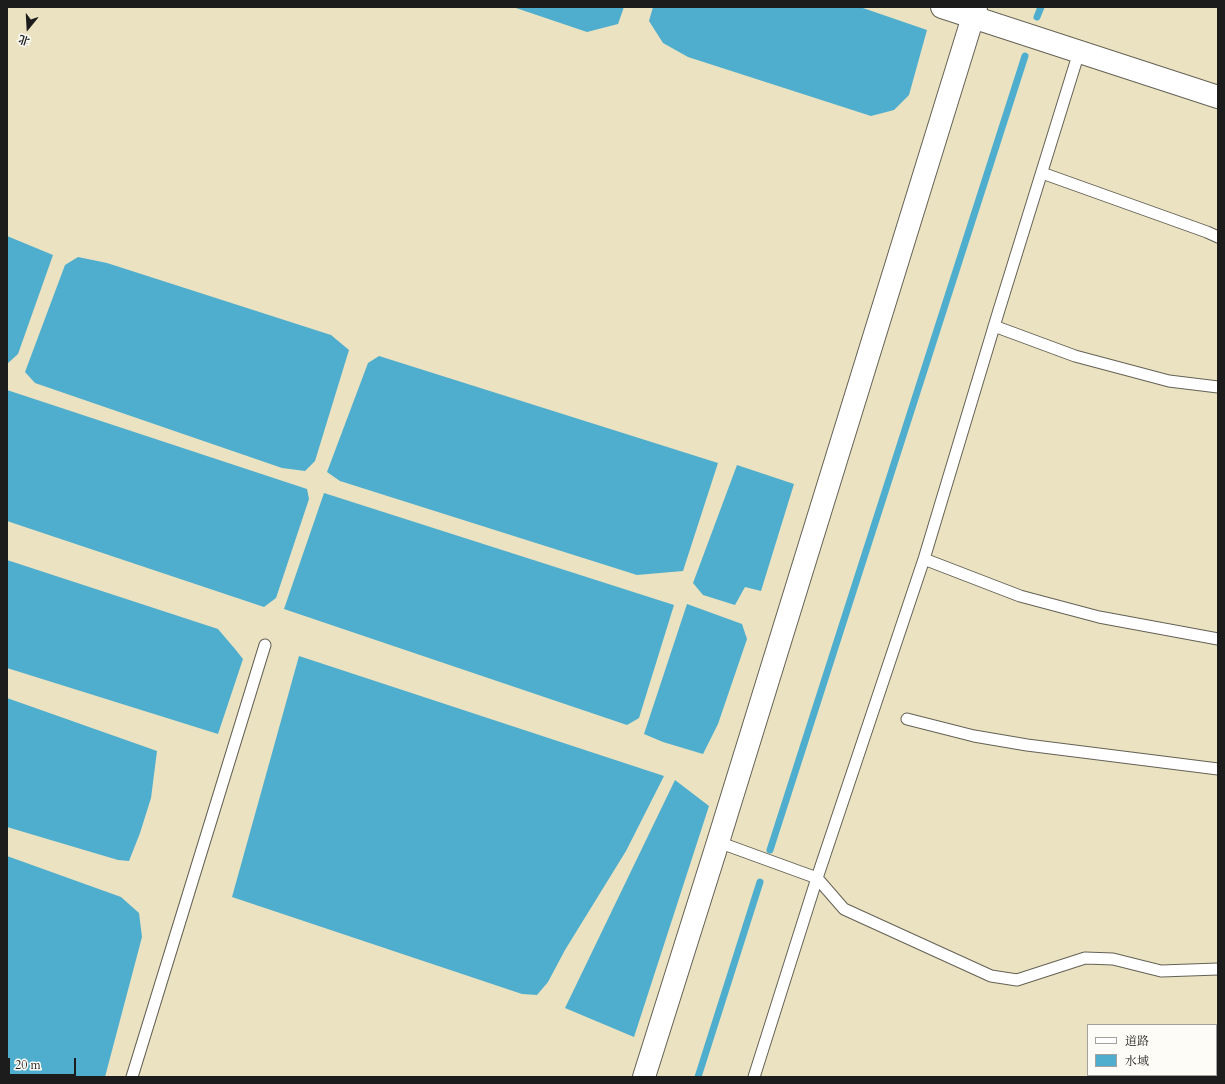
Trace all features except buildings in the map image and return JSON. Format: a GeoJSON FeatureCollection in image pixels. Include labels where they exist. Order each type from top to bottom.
{"type":"FeatureCollection","features":[{"type":"Feature","properties":{"kind":"street"},"geometry":{"type":"LineString","coordinates":[[942,7],[974,12],[1079,52],[1218,97]]}},
{"type":"Feature","properties":{"kind":"street"},"geometry":{"type":"LineString","coordinates":[[644,1077],[974,12]]}},
{"type":"Feature","properties":{"kind":"lane"},"geometry":{"type":"LineString","coordinates":[[754,1077],[817,878],[924,559],[1079,52]]}},
{"type":"Feature","properties":{"kind":"lane"},"geometry":{"type":"LineString","coordinates":[[1042,173],[1218,237]]}},
{"type":"Feature","properties":{"kind":"lane"},"geometry":{"type":"LineString","coordinates":[[994,326],[1075,356],[1169,381],[1218,387]]}},
{"type":"Feature","properties":{"kind":"lane"},"geometry":{"type":"LineString","coordinates":[[924,559],[1020,596],[1099,616],[1218,639]]}},
{"type":"Feature","properties":{"kind":"lane"},"geometry":{"type":"LineString","coordinates":[[132,1077],[265,644]]}},
{"type":"Feature","properties":{"kind":"lane"},"geometry":{"type":"LineString","coordinates":[[907,719],[974,736],[1027,745],[1218,770]]}},
{"type":"Feature","properties":{"kind":"lane"},"geometry":{"type":"LineString","coordinates":[[718,842],[817,878],[844,908],[991,976],[1017,980],[1085,958],[1113,959],[1161,971],[1218,970]]}},
{"type":"Feature","properties":{"kind":"water"},"geometry":{"type":"Polygon","coordinates":[[[513,7],[624,7],[618,24],[587,32],[513,7]]]}},
{"type":"Feature","properties":{"kind":"water"},"geometry":{"type":"Polygon","coordinates":[[[653,7],[860,7],[927,30],[909,95],[894,110],[871,116],[688,57],[663,43],[649,21],[653,7]]]}},
{"type":"Feature","properties":{"kind":"water"},"geometry":{"type":"Polygon","coordinates":[[[7,236],[53,255],[18,354],[7,364],[7,236]]]}},
{"type":"Feature","properties":{"kind":"water"},"geometry":{"type":"Polygon","coordinates":[[[78,257],[107,263],[331,335],[349,350],[315,461],[305,471],[282,468],[35,383],[25,372],[65,265],[78,257]]]}},
{"type":"Feature","properties":{"kind":"water"},"geometry":{"type":"Polygon","coordinates":[[[379,356],[718,463],[683,571],[637,575],[340,481],[327,472],[368,363],[379,356]]]}},
{"type":"Feature","properties":{"kind":"water"},"geometry":{"type":"Polygon","coordinates":[[[7,390],[307,489],[309,499],[276,598],[264,607],[7,521],[7,390]]]}},
{"type":"Feature","properties":{"kind":"water"},"geometry":{"type":"Polygon","coordinates":[[[737,465],[794,484],[761,591],[745,587],[735,605],[703,595],[693,583],[737,465]]]}},
{"type":"Feature","properties":{"kind":"water"},"geometry":{"type":"Polygon","coordinates":[[[324,493],[674,605],[639,718],[627,725],[284,609],[324,493]]]}},
{"type":"Feature","properties":{"kind":"water"},"geometry":{"type":"Polygon","coordinates":[[[7,560],[218,629],[243,659],[218,734],[7,668],[7,560]]]}},
{"type":"Feature","properties":{"kind":"water"},"geometry":{"type":"Polygon","coordinates":[[[687,604],[742,624],[747,639],[718,724],[703,754],[663,742],[644,734],[687,604]]]}},
{"type":"Feature","properties":{"kind":"water"},"geometry":{"type":"Polygon","coordinates":[[[299,656],[664,776],[626,851],[565,950],[548,982],[537,995],[522,994],[232,897],[299,656]]]}},
{"type":"Feature","properties":{"kind":"water"},"geometry":{"type":"Polygon","coordinates":[[[7,698],[157,751],[151,798],[129,861],[118,860],[7,827],[7,698]]]}},
{"type":"Feature","properties":{"kind":"water"},"geometry":{"type":"Polygon","coordinates":[[[675,780],[709,806],[634,1037],[565,1008],[675,780]]]}},
{"type":"Feature","properties":{"kind":"water"},"geometry":{"type":"Polygon","coordinates":[[[7,856],[121,897],[139,913],[142,937],[105,1077],[7,1077],[7,856]]]}},
{"type":"Feature","properties":{"kind":"waterway"},"geometry":{"type":"LineString","coordinates":[[1037,17],[1041,7]]}},
{"type":"Feature","properties":{"kind":"waterway"},"geometry":{"type":"LineString","coordinates":[[770,850],[1025,56]]}},
{"type":"Feature","properties":{"kind":"waterway"},"geometry":{"type":"LineString","coordinates":[[698,1077],[760,882]]}}]}
